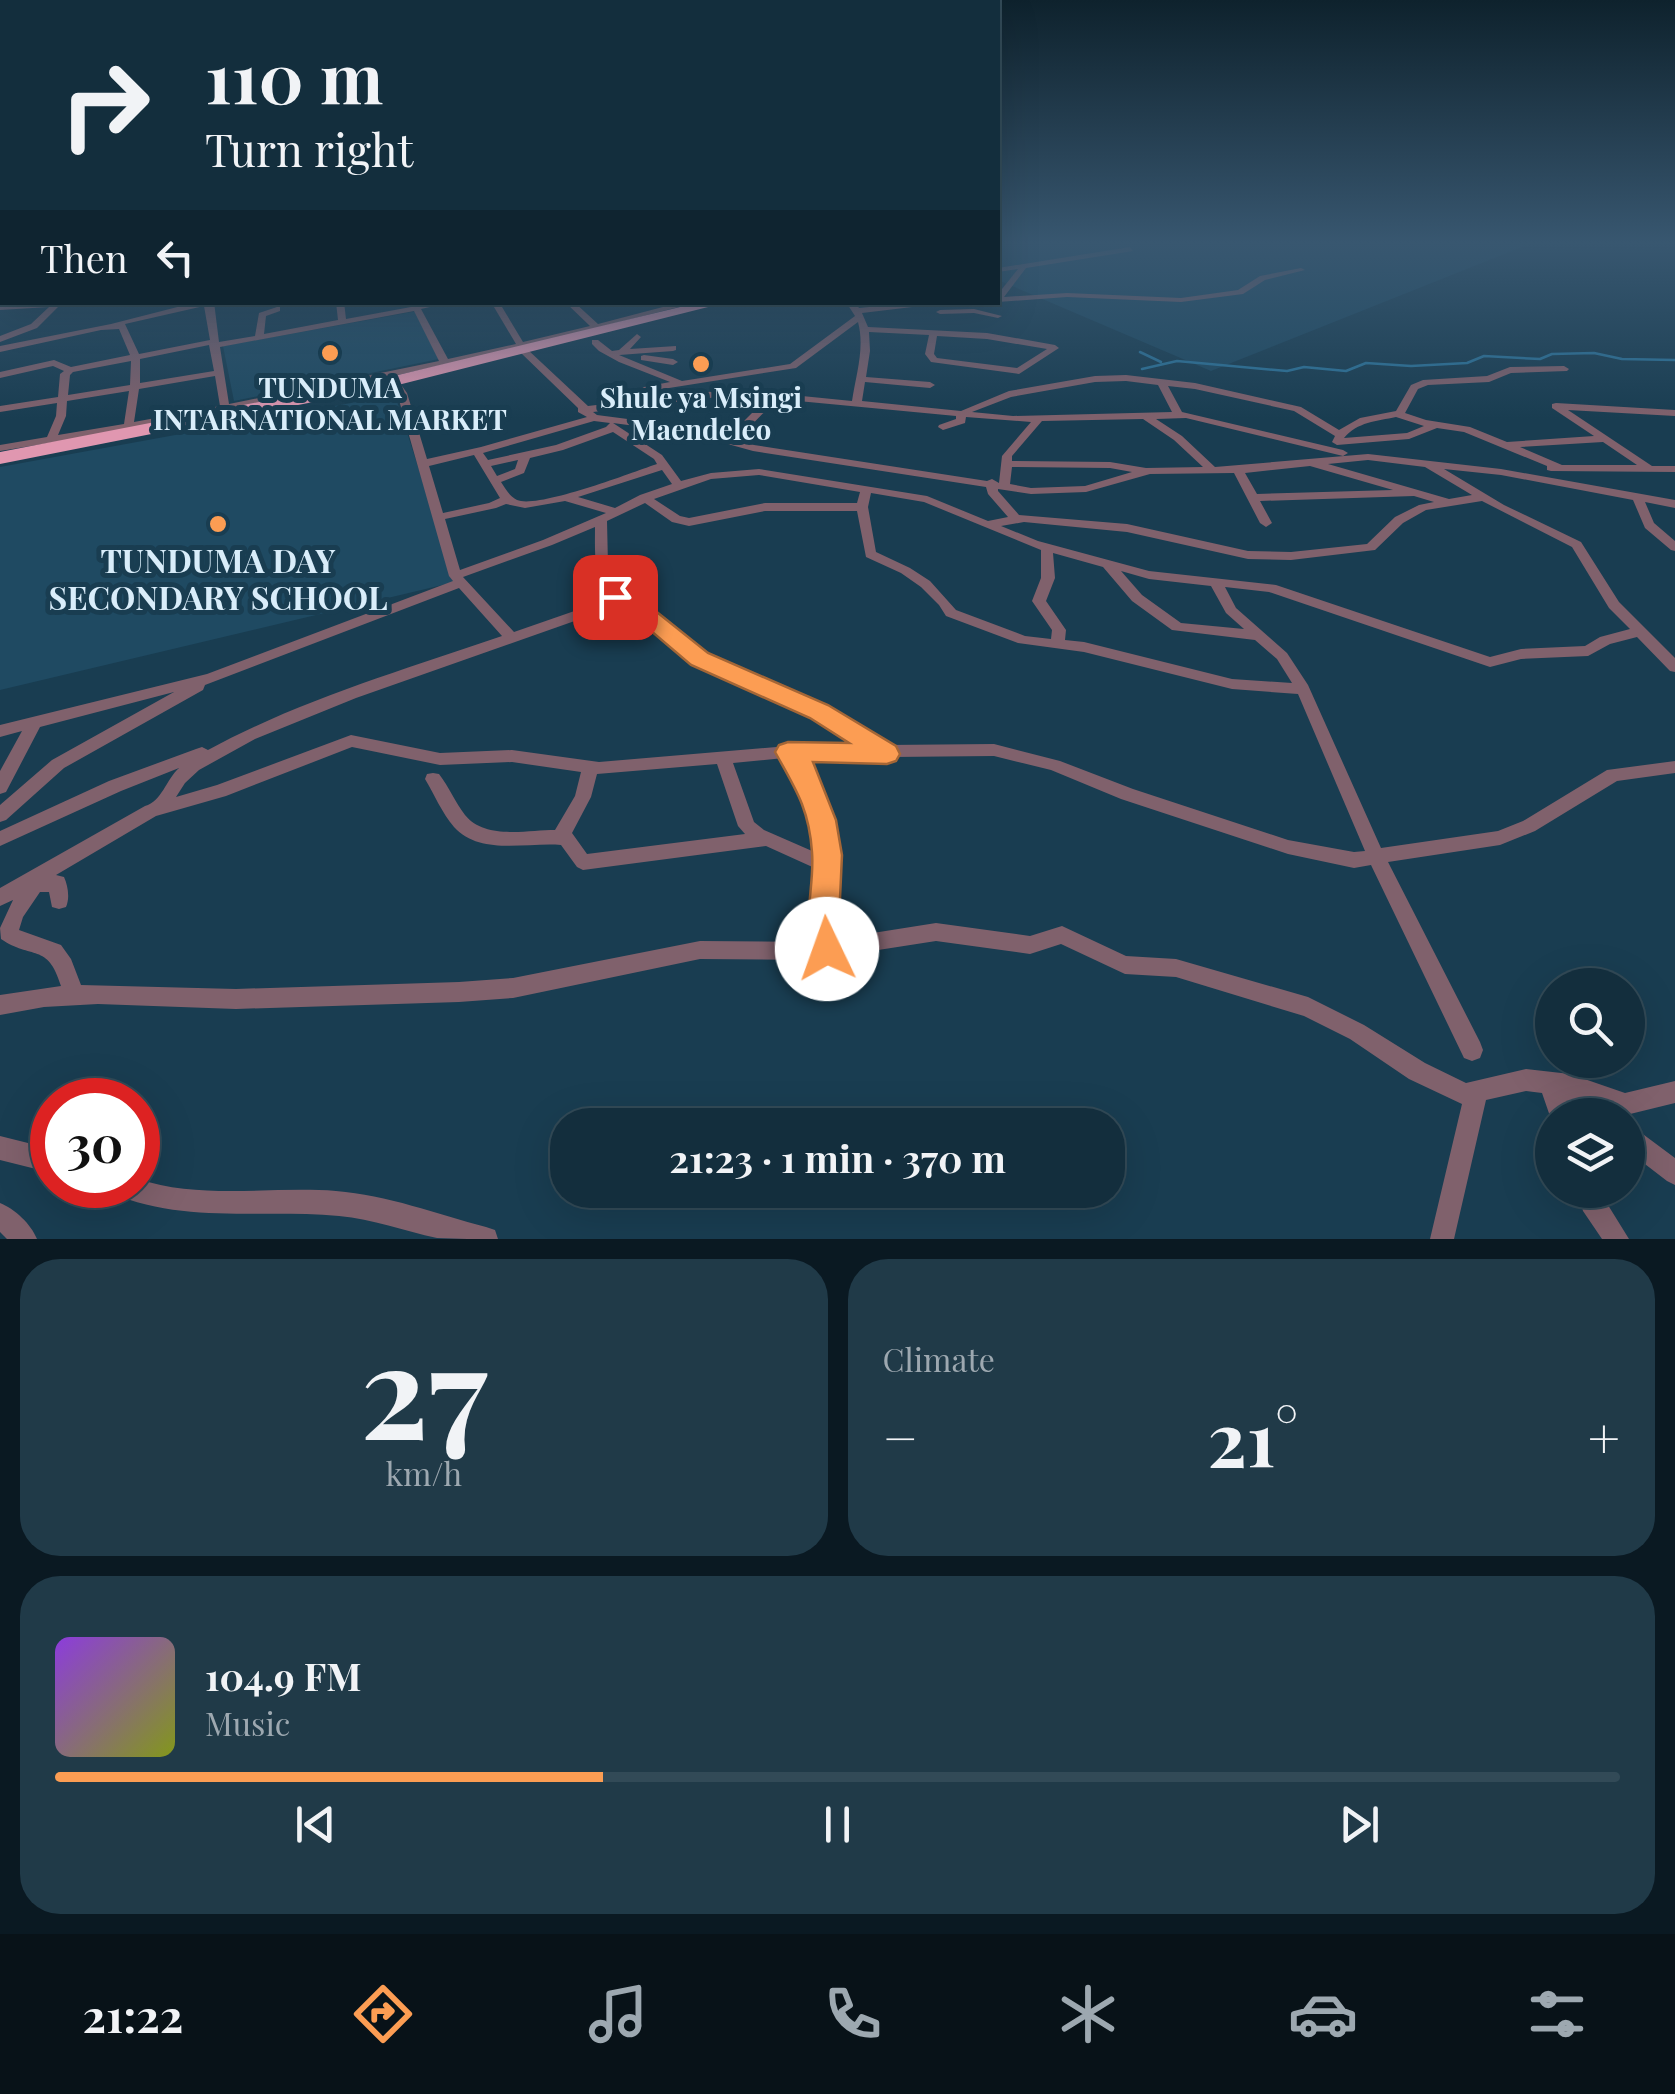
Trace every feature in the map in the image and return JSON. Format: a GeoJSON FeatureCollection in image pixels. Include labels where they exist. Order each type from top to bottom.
{"type":"FeatureCollection","features":[{"type":"Feature","properties":{"kind":"highway"},"geometry":{"type":"LineString","coordinates":[[0,458],[52,442],[363,383],[394,381],[522,348],[625,328],[646,318],[707,305]]}},
{"type":"Feature","properties":{"kind":"street"},"geometry":{"type":"LineString","coordinates":[[0,340],[34,326],[56,305]]}},
{"type":"Feature","properties":{"kind":"street"},"geometry":{"type":"LineString","coordinates":[[0,349],[198,305]]}},
{"type":"Feature","properties":{"kind":"street"},"geometry":{"type":"LineString","coordinates":[[207,305],[225,408]]}},
{"type":"Feature","properties":{"kind":"street"},"geometry":{"type":"LineString","coordinates":[[340,305],[342,322]]}},
{"type":"Feature","properties":{"kind":"street"},"geometry":{"type":"LineString","coordinates":[[496,305],[511,335],[582,410],[641,442],[678,484]]}},
{"type":"Feature","properties":{"kind":"street"},"geometry":{"type":"LineString","coordinates":[[571,305],[596,327]]}},
{"type":"Feature","properties":{"kind":"street"},"geometry":{"type":"LineString","coordinates":[[646,318],[685,305]]}},
{"type":"Feature","properties":{"kind":"street"},"geometry":{"type":"LineString","coordinates":[[644,404],[643,390],[793,366],[856,310],[911,305]]}},
{"type":"Feature","properties":{"kind":"street"},"geometry":{"type":"LineString","coordinates":[[946,305],[962,312]]}},
{"type":"Feature","properties":{"kind":"street"},"geometry":{"type":"LineString","coordinates":[[946,305],[962,312],[977,307],[998,316],[1000,331],[1006,339]]}},
{"type":"Feature","properties":{"kind":"street"},"geometry":{"type":"LineString","coordinates":[[932,358],[928,334],[946,305]]}},
{"type":"Feature","properties":{"kind":"street"},"geometry":{"type":"LineString","coordinates":[[52,442],[61,416],[64,374],[136,356],[259,338],[416,306],[430,342],[444,362]]}},
{"type":"Feature","properties":{"kind":"street"},"geometry":{"type":"LineString","coordinates":[[259,338],[262,315],[277,309]]}},
{"type":"Feature","properties":{"kind":"street"},"geometry":{"type":"LineString","coordinates":[[856,310],[868,344],[857,403]]}},
{"type":"Feature","properties":{"kind":"street"},"geometry":{"type":"LineString","coordinates":[[43,318],[59,322],[70,334]]}},
{"type":"Feature","properties":{"kind":"street"},"geometry":{"type":"LineString","coordinates":[[116,324],[122,326],[136,356],[137,386],[129,426]]}},
{"type":"Feature","properties":{"kind":"street"},"geometry":{"type":"LineString","coordinates":[[0,448],[52,442],[363,383],[444,362],[522,348],[596,327],[625,328],[622,353]]}},
{"type":"Feature","properties":{"kind":"street"},"geometry":{"type":"LineString","coordinates":[[865,329],[1006,339],[1055,348],[1019,371],[932,358]]}},
{"type":"Feature","properties":{"kind":"street"},"geometry":{"type":"LineString","coordinates":[[0,340],[46,339]]}},
{"type":"Feature","properties":{"kind":"street"},"geometry":{"type":"LineString","coordinates":[[595,342],[605,354],[655,370],[681,384]]}},
{"type":"Feature","properties":{"kind":"street"},"geometry":{"type":"LineString","coordinates":[[605,354],[674,348]]}},
{"type":"Feature","properties":{"kind":"street"},"geometry":{"type":"LineString","coordinates":[[622,353],[673,362]]}},
{"type":"Feature","properties":{"kind":"street"},"geometry":{"type":"LineString","coordinates":[[861,379],[894,377],[930,386],[925,374],[932,358]]}},
{"type":"Feature","properties":{"kind":"street"},"geometry":{"type":"LineString","coordinates":[[0,374],[54,363],[70,370]]}},
{"type":"Feature","properties":{"kind":"street"},"geometry":{"type":"LineString","coordinates":[[1397,414],[1414,387],[1426,382],[1489,379],[1510,370],[1564,368]]}},
{"type":"Feature","properties":{"kind":"street"},"geometry":{"type":"LineString","coordinates":[[0,410],[219,373]]}},
{"type":"Feature","properties":{"kind":"street"},"geometry":{"type":"LineString","coordinates":[[720,378],[734,392]]}},
{"type":"Feature","properties":{"kind":"street"},"geometry":{"type":"LineString","coordinates":[[958,414],[1004,396],[1094,379],[1162,381],[1297,409],[1354,457]]}},
{"type":"Feature","properties":{"kind":"street"},"geometry":{"type":"LineString","coordinates":[[394,381],[402,394],[458,580],[512,639]]}},
{"type":"Feature","properties":{"kind":"street"},"geometry":{"type":"LineString","coordinates":[[1162,381],[1178,415]]}},
{"type":"Feature","properties":{"kind":"street"},"geometry":{"type":"LineString","coordinates":[[582,410],[734,392],[1039,419],[1178,415],[1338,443],[1409,436],[1436,425]]}},
{"type":"Feature","properties":{"kind":"street"},"geometry":{"type":"LineString","coordinates":[[728,442],[778,393]]}},
{"type":"Feature","properties":{"kind":"street"},"geometry":{"type":"LineString","coordinates":[[1650,470],[1556,406],[1675,413]]}},
{"type":"Feature","properties":{"kind":"street"},"geometry":{"type":"LineString","coordinates":[[944,426],[961,422],[958,414]]}},
{"type":"Feature","properties":{"kind":"street"},"geometry":{"type":"LineString","coordinates":[[1338,443],[1351,424],[1397,414],[1466,429],[1558,467]]}},
{"type":"Feature","properties":{"kind":"street"},"geometry":{"type":"LineString","coordinates":[[1147,416],[1212,470]]}},
{"type":"Feature","properties":{"kind":"street"},"geometry":{"type":"LineString","coordinates":[[421,464],[598,419],[689,430],[728,442],[1064,492],[1145,472]]}},
{"type":"Feature","properties":{"kind":"street"},"geometry":{"type":"LineString","coordinates":[[1016,518],[992,492],[1008,454],[1039,419]]}},
{"type":"Feature","properties":{"kind":"street"},"geometry":{"type":"LineString","coordinates":[[486,464],[525,457],[613,428]]}},
{"type":"Feature","properties":{"kind":"street"},"geometry":{"type":"LineString","coordinates":[[1502,444],[1602,439]]}},
{"type":"Feature","properties":{"kind":"street"},"geometry":{"type":"LineString","coordinates":[[477,452],[507,499],[522,505],[666,466]]}},
{"type":"Feature","properties":{"kind":"street"},"geometry":{"type":"LineString","coordinates":[[496,480],[520,471],[525,457]]}},
{"type":"Feature","properties":{"kind":"street"},"geometry":{"type":"LineString","coordinates":[[1005,464],[1110,465],[1145,472],[1238,470],[1354,457],[1423,460],[1675,504]]}},
{"type":"Feature","properties":{"kind":"street"},"geometry":{"type":"LineString","coordinates":[[1423,460],[1577,545],[1602,588],[1638,632],[1675,667]]}},
{"type":"Feature","properties":{"kind":"street"},"geometry":{"type":"LineString","coordinates":[[1306,462],[1447,502]]}},
{"type":"Feature","properties":{"kind":"street"},"geometry":{"type":"LineString","coordinates":[[1530,477],[1539,470],[1558,467],[1675,469]]}},
{"type":"Feature","properties":{"kind":"street"},"geometry":{"type":"LineString","coordinates":[[1238,470],[1266,523]]}},
{"type":"Feature","properties":{"kind":"street"},"geometry":{"type":"LineString","coordinates":[[0,732],[211,678],[458,580],[678,484],[748,471],[927,498],[1047,548],[1178,581],[1271,588],[1490,662],[1520,654],[1588,650],[1605,640],[1638,632]]}},
{"type":"Feature","properties":{"kind":"street"},"geometry":{"type":"LineString","coordinates":[[866,489],[862,507],[870,554],[908,569],[944,599],[951,614],[1014,638],[1058,642],[1232,684],[1303,688]]}},
{"type":"Feature","properties":{"kind":"street"},"geometry":{"type":"LineString","coordinates":[[1252,498],[1412,493]]}},
{"type":"Feature","properties":{"kind":"street"},"geometry":{"type":"LineString","coordinates":[[565,496],[607,515]]}},
{"type":"Feature","properties":{"kind":"street"},"geometry":{"type":"LineString","coordinates":[[988,524],[1016,518],[1150,530],[1270,557],[1371,548],[1399,520],[1423,507],[1484,497]]}},
{"type":"Feature","properties":{"kind":"street"},"geometry":{"type":"LineString","coordinates":[[644,498],[676,519],[689,522],[756,508],[862,507]]}},
{"type":"Feature","properties":{"kind":"street"},"geometry":{"type":"LineString","coordinates":[[1638,498],[1649,525],[1675,547]]}},
{"type":"Feature","properties":{"kind":"street"},"geometry":{"type":"LineString","coordinates":[[439,516],[492,506],[507,499]]}},
{"type":"Feature","properties":{"kind":"street"},"geometry":{"type":"LineString","coordinates":[[607,515],[607,589],[700,659],[819,712],[887,754]]}},
{"type":"Feature","properties":{"kind":"street"},"geometry":{"type":"LineString","coordinates":[[581,528],[604,548]]}},
{"type":"Feature","properties":{"kind":"street"},"geometry":{"type":"LineString","coordinates":[[1047,548],[1049,571],[1039,602],[1059,630],[1058,642]]}},
{"type":"Feature","properties":{"kind":"street"},"geometry":{"type":"LineString","coordinates":[[1109,566],[1137,598],[1178,627],[1257,635]]}},
{"type":"Feature","properties":{"kind":"street"},"geometry":{"type":"LineString","coordinates":[[1216,584],[1231,610],[1282,656],[1303,688],[1376,856],[1472,1050]]}},
{"type":"Feature","properties":{"kind":"street"},"geometry":{"type":"LineString","coordinates":[[0,839],[115,786],[236,742],[334,700],[623,599]]}},
{"type":"Feature","properties":{"kind":"street"},"geometry":{"type":"LineString","coordinates":[[0,815],[58,764],[211,678]]}},
{"type":"Feature","properties":{"kind":"street"},"geometry":{"type":"LineString","coordinates":[[0,788],[16,750],[35,722]]}},
{"type":"Feature","properties":{"kind":"street"},"geometry":{"type":"LineString","coordinates":[[160,808],[179,778],[236,742]]}},
{"type":"Feature","properties":{"kind":"street"},"geometry":{"type":"LineString","coordinates":[[0,898],[160,808],[220,792],[351,742],[440,759],[512,756],[590,767],[788,752],[1012,752],[1288,847],[1336,858],[1500,838],[1529,826],[1612,775],[1675,767]]}},
{"type":"Feature","properties":{"kind":"street"},"geometry":{"type":"LineString","coordinates":[[788,752],[803,770],[818,808],[828,866],[823,920],[827,949]]}},
{"type":"Feature","properties":{"kind":"street"},"geometry":{"type":"LineString","coordinates":[[723,758],[743,821],[752,832],[828,866]]}},
{"type":"Feature","properties":{"kind":"street"},"geometry":{"type":"LineString","coordinates":[[561,836],[583,797],[590,767]]}},
{"type":"Feature","properties":{"kind":"street"},"geometry":{"type":"LineString","coordinates":[[433,779],[460,821],[474,832],[523,838],[561,836],[572,841],[583,862],[768,839]]}},
{"type":"Feature","properties":{"kind":"street"},"geometry":{"type":"LineString","coordinates":[[50,868],[15,913],[8,933],[15,940],[47,946],[57,954],[74,996]]}},
{"type":"Feature","properties":{"kind":"street"},"geometry":{"type":"LineString","coordinates":[[34,885],[57,883],[60,901]]}},
{"type":"Feature","properties":{"kind":"street"},"geometry":{"type":"LineString","coordinates":[[0,1005],[74,996],[236,999],[459,992],[513,988],[700,950],[786,953],[926,933],[956,933],[1030,945],[1066,936],[1125,966],[1176,968],[1302,1005],[1358,1032],[1417,1071],[1465,1094],[1511,1082],[1557,1082],[1625,1104],[1675,1092]]}},
{"type":"Feature","properties":{"kind":"street"},"geometry":{"type":"LineString","coordinates":[[1557,1082],[1559,1098]]}},
{"type":"Feature","properties":{"kind":"street"},"geometry":{"type":"LineString","coordinates":[[1557,1082],[1579,1098]]}},
{"type":"Feature","properties":{"kind":"street"},"geometry":{"type":"LineString","coordinates":[[1442,1239],[1476,1094]]}},
{"type":"Feature","properties":{"kind":"street"},"geometry":{"type":"LineString","coordinates":[[0,1148],[30,1156]]}},
{"type":"Feature","properties":{"kind":"street"},"geometry":{"type":"LineString","coordinates":[[1645,1150],[1675,1173]]}},
{"type":"Feature","properties":{"kind":"street"},"geometry":{"type":"LineString","coordinates":[[160,1200],[342,1204],[398,1214],[486,1239]]}},
{"type":"Feature","properties":{"kind":"street"},"geometry":{"type":"LineString","coordinates":[[1596,1208],[1618,1239]]}},
{"type":"Feature","properties":{"kind":"street"},"geometry":{"type":"LineString","coordinates":[[0,1215],[25,1239]]}},
{"type":"Feature","properties":{"kind":"shaded area"},"geometry":{"type":"Polygon","coordinates":[[[1051,303],[1382,303],[1211,371],[1051,303]]]}},
{"type":"Feature","properties":{"kind":"shaded area","name":"TUNDUMA INTARNATIONAL MARKET"},"geometry":{"type":"Polygon","coordinates":[[[418,311],[439,359],[234,401],[223,346],[418,311]]]}},
{"type":"Feature","properties":{"kind":"shaded area","name":"TUNDUMA DAY SECONDARY SCHOOL"},"geometry":{"type":"Polygon","coordinates":[[[395,395],[455,582],[0,690],[0,467],[395,395]]]}},
{"type":"Feature","properties":{"kind":"waterway"},"geometry":{"type":"LineString","coordinates":[[1140,352],[1161,362]]}},
{"type":"Feature","properties":{"kind":"waterway"},"geometry":{"type":"LineString","coordinates":[[1142,369],[1177,361],[1287,371],[1304,367],[1346,371],[1366,363],[1411,366],[1467,363],[1484,356],[1540,359],[1552,354],[1594,353],[1622,359],[1675,360]]}},
{"type":"Feature","properties":{"kind":"place","name":"TUNDUMA INTARNATIONAL MARKET"},"geometry":{"type":"Point","coordinates":[330,353]}},
{"type":"Feature","properties":{"kind":"place","name":"Shule ya Msingi Maendeleo"},"geometry":{"type":"Point","coordinates":[701,364]}},
{"type":"Feature","properties":{"kind":"place","name":"TUNDUMA DAY SECONDARY SCHOOL"},"geometry":{"type":"Point","coordinates":[218,524]}},
{"type":"Feature","properties":{"kind":"route"},"geometry":{"type":"LineString","coordinates":[[615,597],[630,602],[700,659],[819,712],[887,754],[788,752],[803,770],[822,820],[828,855],[823,920],[827,949]]}}]}
